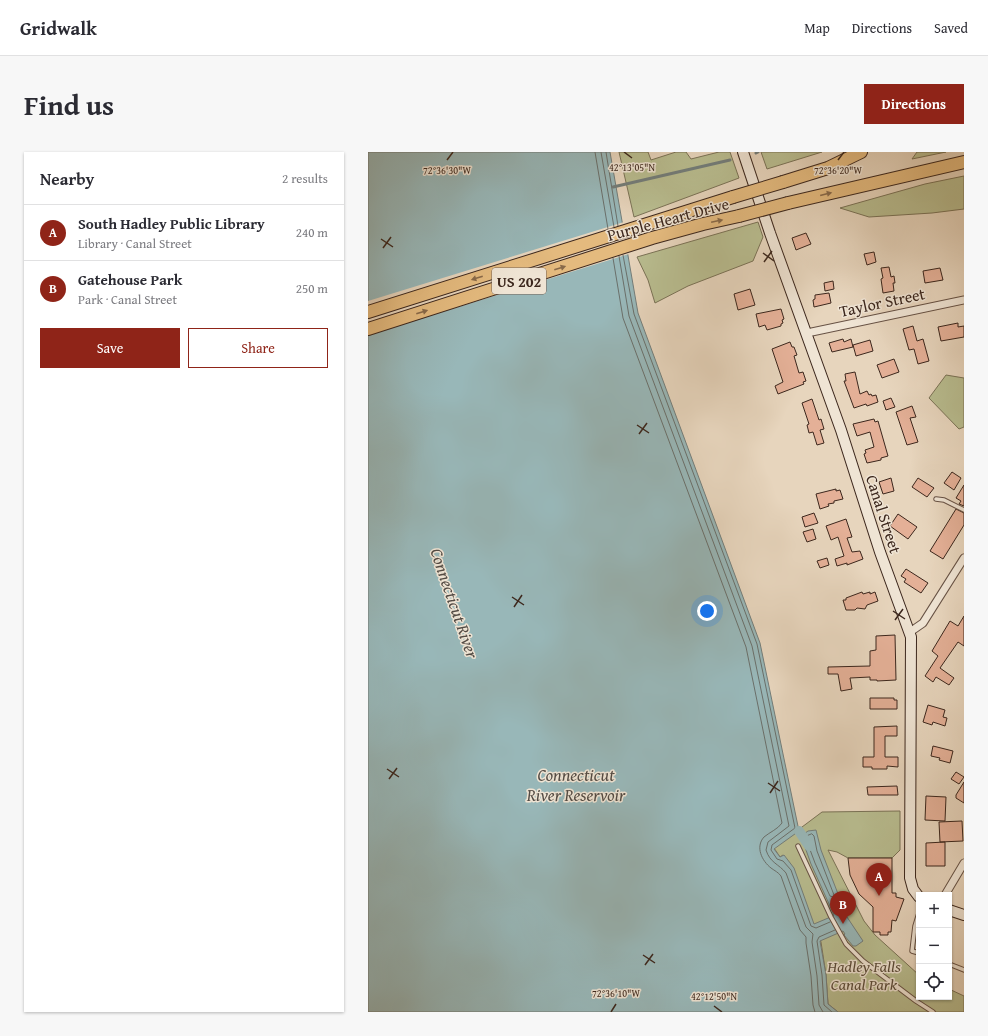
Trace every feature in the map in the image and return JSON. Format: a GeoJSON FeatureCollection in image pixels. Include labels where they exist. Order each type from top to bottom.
{"type":"FeatureCollection","features":[{"type":"Feature","properties":{"kind":"main road","name":"Purple Heart Drive"},"geometry":{"type":"LineString","coordinates":[[368,312],[828,168],[861,152]]}},
{"type":"Feature","properties":{"kind":"main road","name":"Purple Heart Drive"},"geometry":{"type":"LineString","coordinates":[[368,329],[652,238],[788,203],[964,162]]}},
{"type":"Feature","properties":{"kind":"street","name":"Canal Street"},"geometry":{"type":"LineString","coordinates":[[744,152],[770,233],[841,430],[880,552],[912,637],[910,878],[916,894]]}},
{"type":"Feature","properties":{"kind":"street","name":"Taylor Street"},"geometry":{"type":"LineString","coordinates":[[807,333],[964,300]]}},
{"type":"Feature","properties":{"kind":"street"},"geometry":{"type":"LineString","coordinates":[[910,632],[923,624],[964,558]]}},
{"type":"Feature","properties":{"kind":"street"},"geometry":{"type":"LineString","coordinates":[[947,892],[964,863]]}},
{"type":"Feature","properties":{"kind":"street"},"geometry":{"type":"LineString","coordinates":[[952,911],[964,915]]}},
{"type":"Feature","properties":{"kind":"lane"},"geometry":{"type":"LineString","coordinates":[[936,499],[944,500],[964,510]]}},
{"type":"Feature","properties":{"kind":"lane"},"geometry":{"type":"LineString","coordinates":[[798,846],[838,933],[846,944],[863,961],[933,1012]]}},
{"type":"Feature","properties":{"kind":"lane"},"geometry":{"type":"LineString","coordinates":[[916,922],[912,951],[916,953]]}},
{"type":"Feature","properties":{"kind":"lane"},"geometry":{"type":"LineString","coordinates":[[952,965],[964,970]]}},
{"type":"Feature","properties":{"kind":"green space"},"geometry":{"type":"Polygon","coordinates":[[[619,152],[648,152],[651,160],[676,152],[686,152],[691,159],[719,152],[730,152],[739,178],[634,217],[619,152]]]}},
{"type":"Feature","properties":{"kind":"green space"},"geometry":{"type":"Polygon","coordinates":[[[761,152],[822,152],[767,169],[761,152]]]}},
{"type":"Feature","properties":{"kind":"green space"},"geometry":{"type":"Polygon","coordinates":[[[917,152],[946,152],[912,159],[917,152]]]}},
{"type":"Feature","properties":{"kind":"green space"},"geometry":{"type":"Polygon","coordinates":[[[964,176],[964,209],[932,213],[869,217],[840,208],[925,184],[964,176]]]}},
{"type":"Feature","properties":{"kind":"green space"},"geometry":{"type":"Polygon","coordinates":[[[758,222],[763,237],[753,261],[688,286],[655,303],[648,280],[637,257],[758,222]]]}},
{"type":"Feature","properties":{"kind":"green space"},"geometry":{"type":"Polygon","coordinates":[[[946,375],[964,378],[964,427],[959,429],[929,398],[946,375]]]}},
{"type":"Feature","properties":{"kind":"green space","name":"Hadley Falls Canal Park"},"geometry":{"type":"Polygon","coordinates":[[[900,811],[900,850],[892,858],[848,858],[837,852],[828,850],[864,921],[875,935],[916,972],[916,1000],[952,1000],[952,990],[964,996],[964,1012],[838,1012],[828,1004],[826,975],[821,942],[783,855],[780,857],[774,848],[822,812],[900,811]]]}},
{"type":"Feature","properties":{"kind":"water","name":"Connecticut River Reservoir"},"geometry":{"type":"Polygon","coordinates":[[[368,152],[610,152],[638,313],[760,643],[799,831],[774,849],[780,857],[784,855],[794,868],[814,924],[833,916],[834,915],[811,864],[801,836],[808,831],[816,830],[821,850],[847,917],[863,941],[856,946],[853,946],[844,935],[845,934],[843,931],[820,941],[826,975],[828,1004],[838,1012],[368,1012],[368,152]]]}},
{"type":"Feature","properties":{"kind":"pier"},"geometry":{"type":"Polygon","coordinates":[[[624,222],[629,254],[368,335],[368,301],[624,222]]]}},
{"type":"Feature","properties":{"kind":"building"},"geometry":{"type":"Polygon","coordinates":[[[806,233],[811,244],[796,250],[792,238],[806,233]]]}},
{"type":"Feature","properties":{"kind":"building"},"geometry":{"type":"Polygon","coordinates":[[[874,252],[876,262],[867,265],[864,254],[874,252]]]}},
{"type":"Feature","properties":{"kind":"building"},"geometry":{"type":"Polygon","coordinates":[[[889,267],[891,277],[894,276],[894,291],[883,293],[881,268],[889,267]]]}},
{"type":"Feature","properties":{"kind":"building"},"geometry":{"type":"Polygon","coordinates":[[[940,268],[943,280],[925,283],[923,271],[940,268]]]}},
{"type":"Feature","properties":{"kind":"building"},"geometry":{"type":"Polygon","coordinates":[[[833,281],[834,289],[825,291],[824,283],[833,281]]]}},
{"type":"Feature","properties":{"kind":"building"},"geometry":{"type":"Polygon","coordinates":[[[750,289],[755,305],[738,310],[734,294],[750,289]]]}},
{"type":"Feature","properties":{"kind":"building"},"geometry":{"type":"Polygon","coordinates":[[[829,293],[831,303],[814,307],[813,300],[815,299],[815,295],[829,293]]]}},
{"type":"Feature","properties":{"kind":"building"},"geometry":{"type":"Polygon","coordinates":[[[781,309],[784,319],[782,320],[783,323],[781,326],[767,330],[765,325],[759,327],[756,314],[781,309]]]}},
{"type":"Feature","properties":{"kind":"building"},"geometry":{"type":"Polygon","coordinates":[[[958,323],[958,327],[964,326],[964,337],[941,341],[938,327],[958,323]]]}},
{"type":"Feature","properties":{"kind":"building"},"geometry":{"type":"Polygon","coordinates":[[[913,326],[917,341],[923,339],[929,361],[918,364],[914,349],[909,350],[903,329],[913,326]]]}},
{"type":"Feature","properties":{"kind":"building"},"geometry":{"type":"Polygon","coordinates":[[[843,339],[844,342],[851,339],[853,347],[832,352],[829,343],[843,339]]]}},
{"type":"Feature","properties":{"kind":"building"},"geometry":{"type":"Polygon","coordinates":[[[870,340],[873,351],[856,356],[853,345],[870,340]]]}},
{"type":"Feature","properties":{"kind":"building"},"geometry":{"type":"Polygon","coordinates":[[[790,342],[797,355],[794,356],[799,373],[803,372],[806,381],[803,382],[804,384],[778,394],[775,386],[783,382],[772,349],[790,342]]]}},
{"type":"Feature","properties":{"kind":"building"},"geometry":{"type":"Polygon","coordinates":[[[894,359],[899,372],[882,378],[877,365],[894,359]]]}},
{"type":"Feature","properties":{"kind":"building"},"geometry":{"type":"Polygon","coordinates":[[[855,372],[860,394],[867,391],[869,395],[876,395],[878,402],[867,406],[866,404],[854,408],[844,381],[846,381],[845,374],[855,372]]]}},
{"type":"Feature","properties":{"kind":"building"},"geometry":{"type":"Polygon","coordinates":[[[891,398],[895,407],[886,410],[883,401],[891,398]]]}},
{"type":"Feature","properties":{"kind":"building"},"geometry":{"type":"Polygon","coordinates":[[[812,399],[819,420],[821,419],[824,429],[820,430],[824,443],[817,445],[813,432],[809,433],[807,425],[809,424],[802,403],[812,399]]]}},
{"type":"Feature","properties":{"kind":"building"},"geometry":{"type":"Polygon","coordinates":[[[912,406],[916,417],[910,418],[918,442],[907,445],[896,412],[912,406]]]}},
{"type":"Feature","properties":{"kind":"building"},"geometry":{"type":"Polygon","coordinates":[[[874,419],[875,422],[878,421],[888,456],[881,458],[881,460],[867,463],[864,454],[866,453],[865,450],[874,447],[870,432],[857,436],[853,424],[874,419]]]}},
{"type":"Feature","properties":{"kind":"building"},"geometry":{"type":"Polygon","coordinates":[[[952,472],[961,478],[954,490],[944,483],[952,472]]]}},
{"type":"Feature","properties":{"kind":"building"},"geometry":{"type":"Polygon","coordinates":[[[891,478],[894,491],[883,494],[879,482],[891,478]]]}},
{"type":"Feature","properties":{"kind":"building"},"geometry":{"type":"Polygon","coordinates":[[[918,478],[934,488],[927,497],[912,487],[918,478]]]}},
{"type":"Feature","properties":{"kind":"building"},"geometry":{"type":"Polygon","coordinates":[[[964,485],[964,506],[959,504],[961,501],[956,498],[964,485]]]}},
{"type":"Feature","properties":{"kind":"building"},"geometry":{"type":"Polygon","coordinates":[[[836,489],[836,491],[840,490],[843,499],[834,501],[834,503],[828,504],[829,506],[820,509],[816,494],[836,489]]]}},
{"type":"Feature","properties":{"kind":"building"},"geometry":{"type":"Polygon","coordinates":[[[956,509],[964,513],[964,525],[943,559],[930,551],[956,509]]]}},
{"type":"Feature","properties":{"kind":"building"},"geometry":{"type":"Polygon","coordinates":[[[814,513],[818,523],[805,527],[802,517],[814,513]]]}},
{"type":"Feature","properties":{"kind":"building"},"geometry":{"type":"Polygon","coordinates":[[[898,514],[917,527],[908,539],[890,526],[898,514]]]}},
{"type":"Feature","properties":{"kind":"building"},"geometry":{"type":"Polygon","coordinates":[[[846,519],[852,537],[847,538],[852,552],[860,551],[863,559],[847,565],[847,563],[837,566],[835,559],[844,556],[838,537],[831,540],[826,526],[846,519]]]}},
{"type":"Feature","properties":{"kind":"building"},"geometry":{"type":"Polygon","coordinates":[[[813,529],[816,539],[807,542],[803,532],[813,529]]]}},
{"type":"Feature","properties":{"kind":"building"},"geometry":{"type":"Polygon","coordinates":[[[827,558],[829,565],[820,568],[817,561],[827,558]]]}},
{"type":"Feature","properties":{"kind":"building"},"geometry":{"type":"Polygon","coordinates":[[[906,569],[928,583],[921,593],[904,582],[906,579],[901,576],[906,569]]]}},
{"type":"Feature","properties":{"kind":"building"},"geometry":{"type":"Polygon","coordinates":[[[862,592],[863,594],[870,592],[870,594],[875,592],[878,601],[867,605],[865,609],[857,608],[855,610],[846,610],[843,600],[862,592]]]}},
{"type":"Feature","properties":{"kind":"building"},"geometry":{"type":"Polygon","coordinates":[[[964,616],[964,646],[958,642],[940,668],[954,678],[949,685],[936,677],[933,682],[925,676],[938,656],[932,651],[950,621],[958,626],[964,616]]]}},
{"type":"Feature","properties":{"kind":"building"},"geometry":{"type":"Polygon","coordinates":[[[895,635],[896,680],[877,681],[870,680],[870,677],[850,678],[852,689],[841,691],[838,674],[828,674],[828,667],[870,666],[870,651],[876,650],[876,636],[895,635]]]}},
{"type":"Feature","properties":{"kind":"building"},"geometry":{"type":"Polygon","coordinates":[[[870,698],[894,698],[894,700],[897,700],[897,709],[870,709],[870,698]]]}},
{"type":"Feature","properties":{"kind":"building"},"geometry":{"type":"Polygon","coordinates":[[[928,705],[945,710],[943,717],[947,718],[945,726],[933,722],[932,725],[923,722],[928,705]]]}},
{"type":"Feature","properties":{"kind":"building"},"geometry":{"type":"Polygon","coordinates":[[[897,726],[897,736],[885,736],[885,757],[898,757],[898,767],[887,766],[887,769],[872,769],[872,767],[863,767],[863,757],[874,757],[874,727],[897,726]]]}},
{"type":"Feature","properties":{"kind":"building"},"geometry":{"type":"Polygon","coordinates":[[[933,746],[953,751],[950,763],[939,760],[940,758],[931,756],[933,746]]]}},
{"type":"Feature","properties":{"kind":"building"},"geometry":{"type":"Polygon","coordinates":[[[956,772],[964,777],[959,784],[951,779],[956,772]]]}},
{"type":"Feature","properties":{"kind":"building"},"geometry":{"type":"Polygon","coordinates":[[[964,782],[964,803],[956,798],[956,795],[964,782]]]}},
{"type":"Feature","properties":{"kind":"building"},"geometry":{"type":"Polygon","coordinates":[[[897,786],[898,795],[868,795],[867,787],[897,786]]]}},
{"type":"Feature","properties":{"kind":"building"},"geometry":{"type":"Polygon","coordinates":[[[926,796],[946,797],[945,821],[925,820],[926,796]]]}},
{"type":"Feature","properties":{"kind":"building"},"geometry":{"type":"Polygon","coordinates":[[[962,821],[963,841],[940,842],[939,822],[962,821]]]}},
{"type":"Feature","properties":{"kind":"building"},"geometry":{"type":"Polygon","coordinates":[[[945,842],[945,866],[926,866],[926,843],[945,842]]]}},
{"type":"Feature","properties":{"kind":"building"},"geometry":{"type":"Polygon","coordinates":[[[848,858],[892,858],[892,893],[896,893],[896,897],[904,899],[896,921],[892,920],[891,932],[888,932],[888,935],[880,935],[880,932],[873,932],[873,907],[859,894],[850,875],[848,858]]]}},
{"type":"Feature","properties":{"kind":"waterway"},"geometry":{"type":"LineString","coordinates":[[613,187],[730,160]]}},
{"type":"Feature","properties":{"kind":"waterway"},"geometry":{"type":"LineString","coordinates":[[799,831],[809,846]]}},
{"type":"Feature","properties":{"kind":"place","name":"South Hadley Public Library"},"geometry":{"type":"Point","coordinates":[879,896]}},
{"type":"Feature","properties":{"kind":"place","name":"Gatehouse Park"},"geometry":{"type":"Point","coordinates":[843,924]}},
{"type":"Feature","properties":{"kind":"water label","name":"Connecticut River"},"geometry":{"type":"Point","coordinates":[455,603]}}]}
